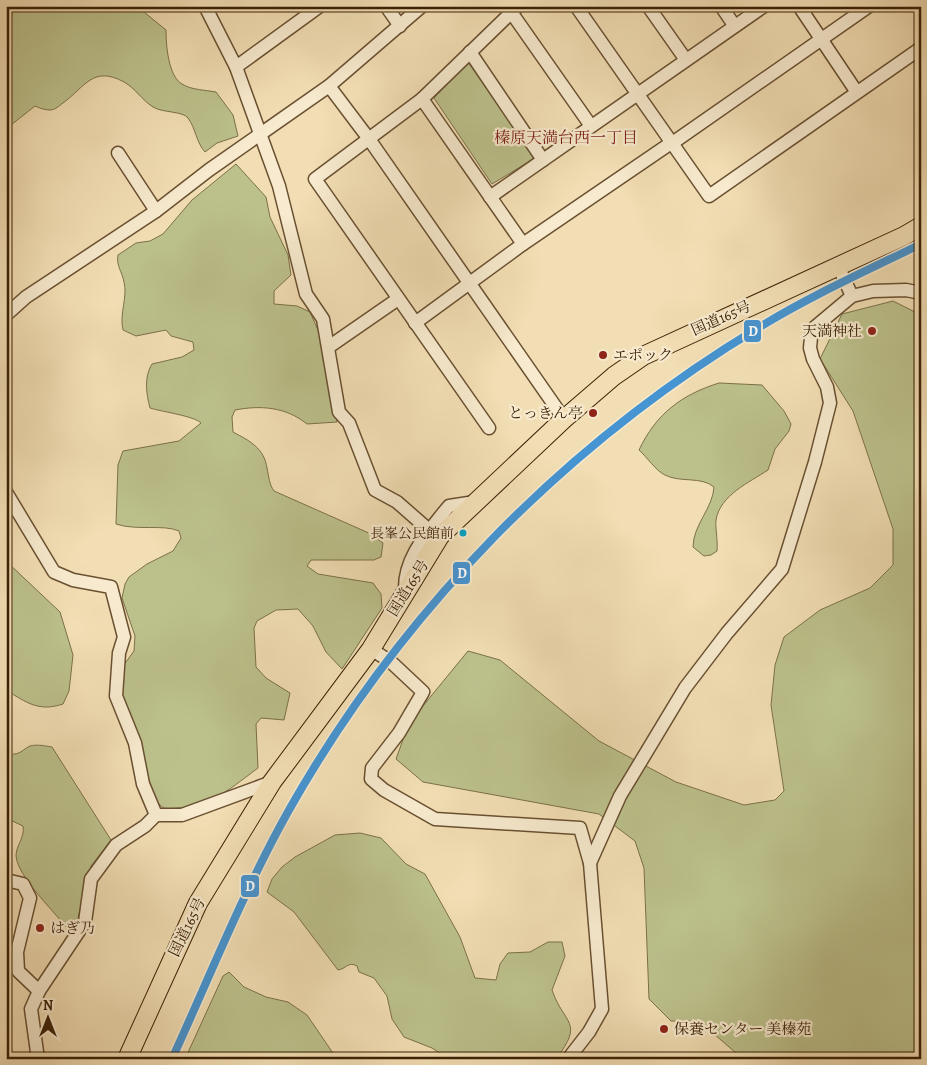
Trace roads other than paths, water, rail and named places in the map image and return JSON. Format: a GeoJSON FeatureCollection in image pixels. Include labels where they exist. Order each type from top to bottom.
{"type":"FeatureCollection","features":[{"type":"Feature","properties":{"kind":"highway","name":"国道165号"},"geometry":{"type":"LineString","coordinates":[[127,1059],[198,903],[272,782],[371,648],[440,536],[564,419],[614,376],[642,356],[921,226]]}},
{"type":"Feature","properties":{"kind":"street"},"geometry":{"type":"LineString","coordinates":[[236,67],[320,6]]}},
{"type":"Feature","properties":{"kind":"street"},"geometry":{"type":"LineString","coordinates":[[386,6],[400,26]]}},
{"type":"Feature","properties":{"kind":"street"},"geometry":{"type":"LineString","coordinates":[[6,315],[26,296],[156,211],[259,134],[329,86],[422,6]]}},
{"type":"Feature","properties":{"kind":"street"},"geometry":{"type":"LineString","coordinates":[[576,6],[709,196],[856,91],[921,48]]}},
{"type":"Feature","properties":{"kind":"street"},"geometry":{"type":"LineString","coordinates":[[648,6],[686,60]]}},
{"type":"Feature","properties":{"kind":"street"},"geometry":{"type":"LineString","coordinates":[[721,6],[734,25]]}},
{"type":"Feature","properties":{"kind":"street"},"geometry":{"type":"LineString","coordinates":[[490,197],[734,25],[764,6]]}},
{"type":"Feature","properties":{"kind":"street"},"geometry":{"type":"LineString","coordinates":[[799,6],[856,91]]}},
{"type":"Feature","properties":{"kind":"street"},"geometry":{"type":"LineString","coordinates":[[415,324],[523,244],[869,6]]}},
{"type":"Feature","properties":{"kind":"street"},"geometry":{"type":"LineString","coordinates":[[212,8],[236,67],[279,186],[306,294],[323,319],[330,346],[339,412],[349,423],[375,490],[397,502],[429,530]]}},
{"type":"Feature","properties":{"kind":"street"},"geometry":{"type":"LineString","coordinates":[[489,428],[315,179],[422,99],[514,9],[591,126]]}},
{"type":"Feature","properties":{"kind":"street"},"geometry":{"type":"LineString","coordinates":[[470,52],[543,160]]}},
{"type":"Feature","properties":{"kind":"street"},"geometry":{"type":"LineString","coordinates":[[329,86],[369,139],[564,419]]}},
{"type":"Feature","properties":{"kind":"street"},"geometry":{"type":"LineString","coordinates":[[422,99],[523,244]]}},
{"type":"Feature","properties":{"kind":"street"},"geometry":{"type":"LineString","coordinates":[[118,153],[156,211]]}},
{"type":"Feature","properties":{"kind":"street"},"geometry":{"type":"LineString","coordinates":[[838,266],[852,296]]}},
{"type":"Feature","properties":{"kind":"street"},"geometry":{"type":"LineString","coordinates":[[590,863],[620,796],[685,688],[727,633],[782,568],[815,462],[830,404],[828,387],[812,358],[811,337],[821,320],[852,296],[890,290],[906,290],[921,293]]}},
{"type":"Feature","properties":{"kind":"street"},"geometry":{"type":"LineString","coordinates":[[330,346],[398,299]]}},
{"type":"Feature","properties":{"kind":"street"},"geometry":{"type":"LineString","coordinates":[[6,492],[54,572],[73,580],[111,587],[124,636],[119,653],[116,696],[135,743],[143,784],[156,815]]}},
{"type":"Feature","properties":{"kind":"street"},"geometry":{"type":"LineString","coordinates":[[405,593],[404,581],[410,558],[429,530],[449,506],[476,502]]}},
{"type":"Feature","properties":{"kind":"street"},"geometry":{"type":"LineString","coordinates":[[371,648],[391,662],[423,692],[398,733],[372,768],[371,779],[384,790],[435,819],[580,828],[590,863],[602,1009],[589,1032],[568,1059]]}},
{"type":"Feature","properties":{"kind":"street"},"geometry":{"type":"LineString","coordinates":[[38,1059],[32,1009],[39,991],[85,922],[91,879],[116,845],[146,826],[156,815],[182,816],[272,782]]}},
{"type":"Feature","properties":{"kind":"street"},"geometry":{"type":"LineString","coordinates":[[6,880],[23,884],[30,898],[17,952],[18,971],[39,991]]}},
{"type":"Feature","properties":{"kind":"place","name":"天満神社"},"geometry":{"type":"Point","coordinates":[872,331]}},
{"type":"Feature","properties":{"kind":"place","name":"エポック"},"geometry":{"type":"Point","coordinates":[603,355]}},
{"type":"Feature","properties":{"kind":"place","name":"とっきん亭"},"geometry":{"type":"Point","coordinates":[593,413]}},
{"type":"Feature","properties":{"kind":"place","name":"長峯公民館前"},"geometry":{"type":"Point","coordinates":[463,533]}},
{"type":"Feature","properties":{"kind":"place","name":"はぎ乃"},"geometry":{"type":"Point","coordinates":[40,928]}},
{"type":"Feature","properties":{"kind":"place","name":"保養センター 美榛苑"},"geometry":{"type":"Point","coordinates":[664,1029]}},
{"type":"Feature","properties":{"kind":"district","name":"榛原天満台西一丁目"},"geometry":{"type":"Point","coordinates":[566,138]}}]}
